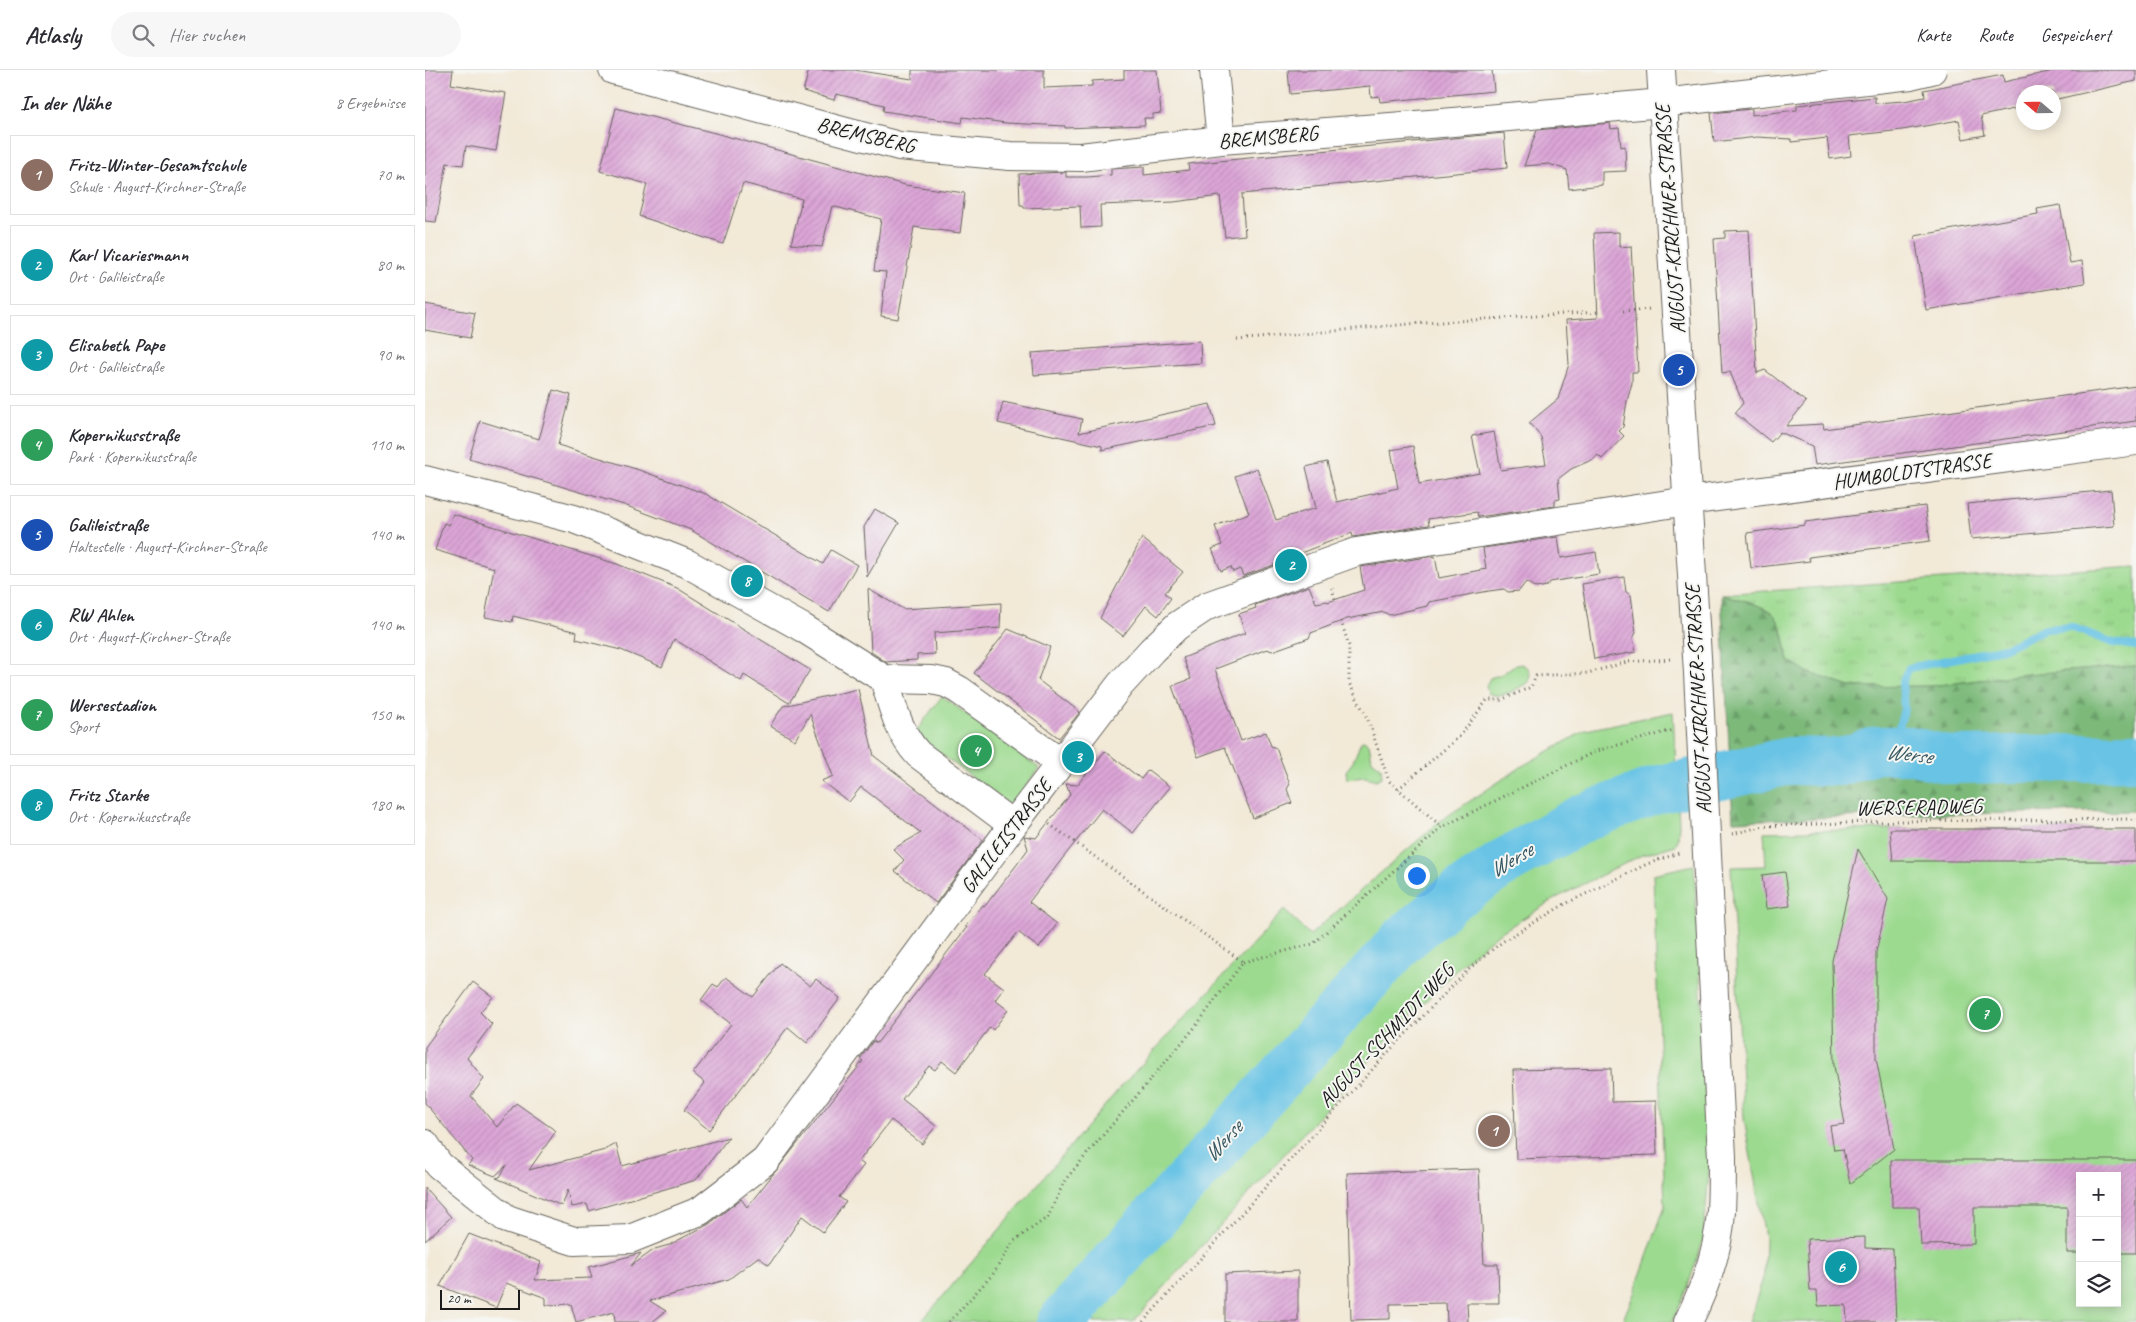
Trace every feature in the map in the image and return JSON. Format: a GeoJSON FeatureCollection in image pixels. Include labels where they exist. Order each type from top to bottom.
{"type":"FeatureCollection","features":[{"type":"Feature","properties":{"kind":"street","name":"BREMSBERG"},"geometry":{"type":"LineString","coordinates":[[613,70],[899,146],[1010,156],[1081,156],[1221,140],[1663,103],[1911,75],[1932,70]]}},
{"type":"Feature","properties":{"kind":"street"},"geometry":{"type":"LineString","coordinates":[[1215,70],[1221,140]]}},
{"type":"Feature","properties":{"kind":"street","name":"AUGUST-KIRCHNER-STRASSE"},"geometry":{"type":"LineString","coordinates":[[1661,70],[1697,658],[1722,1156],[1721,1212],[1717,1243],[1707,1277],[1688,1322]]}},
{"type":"Feature","properties":{"kind":"street","name":"HUMBOLDTSTRASSE"},"geometry":{"type":"LineString","coordinates":[[1688,501],[2136,441]]}},
{"type":"Feature","properties":{"kind":"street"},"geometry":{"type":"LineString","coordinates":[[425,480],[573,519],[688,564],[803,628],[884,679],[932,680],[946,683],[959,690],[1061,763]]}},
{"type":"Feature","properties":{"kind":"street","name":"GALILEISTRASSE"},"geometry":{"type":"LineString","coordinates":[[425,1144],[439,1164],[507,1219],[574,1241],[630,1240],[700,1211],[765,1161],[1020,816],[1120,685],[1151,650],[1177,626],[1207,606],[1357,552],[1688,501]]}},
{"type":"Feature","properties":{"kind":"street"},"geometry":{"type":"LineString","coordinates":[[884,679],[899,726],[907,742],[918,754],[1020,816]]}},
{"type":"Feature","properties":{"kind":"path"},"geometry":{"type":"LineString","coordinates":[[1237,340],[1409,324],[1598,312]]}},
{"type":"Feature","properties":{"kind":"path"},"geometry":{"type":"LineString","coordinates":[[1341,621],[1349,646],[1349,683],[1368,720],[1389,781],[1442,827]]}},
{"type":"Feature","properties":{"kind":"path"},"geometry":{"type":"LineString","coordinates":[[1398,789],[1460,736],[1487,700],[1501,700],[1531,687],[1537,676],[1588,673],[1627,662],[1697,658]]}},
{"type":"Feature","properties":{"kind":"path"},"geometry":{"type":"LineString","coordinates":[[949,1322],[993,1274],[1014,1240],[1047,1217],[1065,1180],[1196,1026],[1243,962],[1313,944],[1442,827],[1596,751],[1700,730]]}},
{"type":"Feature","properties":{"kind":"path"},"geometry":{"type":"LineString","coordinates":[[1020,816],[1243,962]]}},
{"type":"Feature","properties":{"kind":"path","name":"WERSERADWEG"},"geometry":{"type":"LineString","coordinates":[[1705,831],[1743,830],[1764,826],[1899,821],[2136,819]]}},
{"type":"Feature","properties":{"kind":"path","name":"AUGUST-SCHMIDT-WEG"},"geometry":{"type":"LineString","coordinates":[[1143,1322],[1390,1050],[1470,968],[1502,942],[1565,904],[1647,864],[1705,831]]}},
{"type":"Feature","properties":{"kind":"green space"},"geometry":{"type":"Polygon","coordinates":[[[2136,566],[2136,666],[2028,674],[1931,686],[1850,687],[1807,672],[1789,661],[1782,629],[1750,602],[1721,594],[2136,566]]]}},
{"type":"Feature","properties":{"kind":"green space"},"geometry":{"type":"Polygon","coordinates":[[[1721,594],[1758,605],[1771,612],[1778,621],[1789,661],[1807,672],[1850,687],[1931,686],[2028,674],[2136,666],[2136,811],[1899,815],[1733,821],[1721,594]]]}},
{"type":"Feature","properties":{"kind":"green space"},"geometry":{"type":"Polygon","coordinates":[[[1521,664],[1528,668],[1530,674],[1529,682],[1504,694],[1493,695],[1488,693],[1486,686],[1490,678],[1521,664]]]}},
{"type":"Feature","properties":{"kind":"green space"},"geometry":{"type":"Polygon","coordinates":[[[942,696],[1039,768],[1011,806],[914,734],[942,696]]]}},
{"type":"Feature","properties":{"kind":"green space"},"geometry":{"type":"Polygon","coordinates":[[[1673,712],[1679,824],[1676,845],[1642,855],[1558,897],[1498,934],[1464,962],[1384,1044],[1133,1322],[921,1322],[1118,1090],[1284,910],[1310,935],[1440,821],[1524,765],[1586,730],[1673,712]]]}},
{"type":"Feature","properties":{"kind":"green space"},"geometry":{"type":"Polygon","coordinates":[[[1364,740],[1369,744],[1372,760],[1381,767],[1382,777],[1376,780],[1365,777],[1347,779],[1346,771],[1353,762],[1361,742],[1364,740]]]}},
{"type":"Feature","properties":{"kind":"green space"},"geometry":{"type":"Polygon","coordinates":[[[1890,829],[2136,829],[2136,1322],[1749,1322],[1764,1275],[1765,1237],[1744,1119],[1731,867],[1766,866],[1764,832],[1890,829]]]}},
{"type":"Feature","properties":{"kind":"green space"},"geometry":{"type":"Polygon","coordinates":[[[1694,865],[1710,1160],[1703,1241],[1686,1292],[1672,1322],[1622,1322],[1665,1206],[1653,874],[1694,865]]]}},
{"type":"Feature","properties":{"kind":"building"},"geometry":{"type":"Polygon","coordinates":[[[425,70],[453,70],[451,84],[506,93],[496,151],[466,146],[463,165],[447,163],[436,222],[425,221],[425,70]]]}},
{"type":"Feature","properties":{"kind":"building"},"geometry":{"type":"Polygon","coordinates":[[[809,70],[854,70],[912,79],[912,70],[1044,70],[1044,88],[1092,86],[1092,81],[1124,79],[1124,70],[1157,70],[1161,113],[1153,114],[1153,118],[1144,118],[1145,125],[1065,128],[1065,126],[1006,123],[963,117],[962,123],[883,111],[884,105],[836,94],[834,100],[803,91],[809,70]]]}},
{"type":"Feature","properties":{"kind":"building"},"geometry":{"type":"Polygon","coordinates":[[[1288,70],[1492,70],[1494,91],[1380,102],[1379,96],[1371,97],[1370,86],[1290,94],[1288,70]]]}},
{"type":"Feature","properties":{"kind":"building"},"geometry":{"type":"Polygon","coordinates":[[[2057,70],[2136,70],[2136,81],[2061,98],[2061,85],[2016,85],[2016,108],[1981,116],[1985,135],[1963,139],[1959,120],[1902,130],[1849,136],[1851,156],[1830,159],[1827,138],[1791,142],[1791,139],[1757,137],[1714,142],[1711,113],[1752,109],[1752,115],[1797,110],[1797,105],[1875,97],[1875,103],[1904,101],[1925,97],[1924,90],[2003,75],[2004,82],[2057,70]]]}},
{"type":"Feature","properties":{"kind":"building"},"geometry":{"type":"Polygon","coordinates":[[[616,108],[905,185],[965,193],[960,233],[914,227],[898,319],[881,316],[886,272],[874,271],[881,219],[832,206],[822,247],[791,244],[802,199],[743,183],[723,244],[639,216],[647,184],[600,171],[616,108]]]}},
{"type":"Feature","properties":{"kind":"building"},"geometry":{"type":"Polygon","coordinates":[[[1610,123],[1611,129],[1619,128],[1621,147],[1625,146],[1626,171],[1602,172],[1602,185],[1569,189],[1567,170],[1549,164],[1524,166],[1537,130],[1610,123]]]}},
{"type":"Feature","properties":{"kind":"building"},"geometry":{"type":"Polygon","coordinates":[[[1504,133],[1507,168],[1242,194],[1245,235],[1225,237],[1220,196],[1174,202],[1100,205],[1101,227],[1081,228],[1080,206],[1024,208],[1023,205],[1020,205],[1019,174],[1066,172],[1066,177],[1088,177],[1111,175],[1111,169],[1144,167],[1144,175],[1189,170],[1188,164],[1504,133]]]}},
{"type":"Feature","properties":{"kind":"building"},"geometry":{"type":"Polygon","coordinates":[[[2060,205],[2070,263],[2082,261],[2085,283],[1926,310],[1915,236],[2038,214],[2037,209],[2060,205]]]}},
{"type":"Feature","properties":{"kind":"building"},"geometry":{"type":"Polygon","coordinates":[[[1749,230],[1757,373],[1765,370],[1806,402],[1786,426],[1823,424],[1824,429],[2136,386],[2136,421],[1815,465],[1812,446],[1780,432],[1771,442],[1735,413],[1743,403],[1730,372],[1722,373],[1714,239],[1725,238],[1725,231],[1749,230]]]}},
{"type":"Feature","properties":{"kind":"building"},"geometry":{"type":"Polygon","coordinates":[[[1619,232],[1619,247],[1631,246],[1638,372],[1632,372],[1632,383],[1623,427],[1619,431],[1624,436],[1602,459],[1598,455],[1594,459],[1571,469],[1558,479],[1560,499],[1555,500],[1555,506],[1478,517],[1477,512],[1428,519],[1429,525],[1353,537],[1352,533],[1298,554],[1299,556],[1243,576],[1240,569],[1233,572],[1231,567],[1221,571],[1212,549],[1222,545],[1215,526],[1249,513],[1235,476],[1257,468],[1276,520],[1316,508],[1306,467],[1327,462],[1337,502],[1398,488],[1391,450],[1413,446],[1419,484],[1480,473],[1472,436],[1494,432],[1501,470],[1546,464],[1541,437],[1529,423],[1558,399],[1569,364],[1566,320],[1598,318],[1594,233],[1619,232]]]}},
{"type":"Feature","properties":{"kind":"building"},"geometry":{"type":"Polygon","coordinates":[[[425,304],[475,313],[470,338],[425,330],[425,304]]]}},
{"type":"Feature","properties":{"kind":"building"},"geometry":{"type":"Polygon","coordinates":[[[1200,341],[1201,363],[1034,375],[1032,353],[1200,341]]]}},
{"type":"Feature","properties":{"kind":"building"},"geometry":{"type":"Polygon","coordinates":[[[553,390],[571,395],[558,445],[639,470],[706,494],[823,564],[831,550],[857,565],[829,612],[691,530],[624,505],[469,459],[480,421],[539,439],[553,390]]]}},
{"type":"Feature","properties":{"kind":"building"},"geometry":{"type":"Polygon","coordinates":[[[1003,402],[1082,419],[1079,433],[1210,404],[1216,426],[1102,450],[1102,446],[998,423],[1003,402]]]}},
{"type":"Feature","properties":{"kind":"building"},"geometry":{"type":"Polygon","coordinates":[[[2111,490],[2114,526],[1971,539],[1967,504],[2111,490]]]}},
{"type":"Feature","properties":{"kind":"building"},"geometry":{"type":"Polygon","coordinates":[[[1925,506],[1930,541],[1809,557],[1810,561],[1751,568],[1747,533],[1805,525],[1805,522],[1925,506]]]}},
{"type":"Feature","properties":{"kind":"building"},"geometry":{"type":"Polygon","coordinates":[[[875,509],[899,523],[867,577],[864,527],[875,509]]]}},
{"type":"Feature","properties":{"kind":"building"},"geometry":{"type":"Polygon","coordinates":[[[453,514],[617,564],[677,588],[810,670],[789,703],[744,675],[741,681],[674,639],[662,667],[621,650],[576,639],[577,632],[513,616],[512,622],[485,617],[494,568],[435,550],[444,523],[449,525],[453,514]]]}},
{"type":"Feature","properties":{"kind":"building"},"geometry":{"type":"Polygon","coordinates":[[[1558,537],[1561,558],[1596,552],[1599,574],[1550,582],[1547,586],[1536,588],[1526,582],[1519,591],[1508,592],[1504,589],[1489,591],[1429,602],[1427,606],[1389,615],[1384,612],[1347,619],[1311,633],[1309,638],[1272,651],[1267,649],[1215,669],[1241,741],[1266,732],[1271,746],[1276,748],[1290,784],[1287,789],[1292,803],[1253,818],[1225,747],[1198,757],[1172,686],[1191,679],[1183,658],[1245,633],[1239,614],[1256,608],[1255,605],[1309,586],[1316,603],[1328,602],[1364,590],[1360,567],[1435,556],[1439,578],[1486,569],[1483,548],[1558,537]]]}},
{"type":"Feature","properties":{"kind":"building"},"geometry":{"type":"Polygon","coordinates":[[[1142,538],[1183,572],[1165,593],[1171,598],[1158,616],[1146,606],[1123,636],[1100,618],[1142,538]]]}},
{"type":"Feature","properties":{"kind":"building"},"geometry":{"type":"Polygon","coordinates":[[[1624,577],[1626,592],[1631,595],[1636,633],[1633,638],[1636,652],[1594,659],[1582,584],[1624,577]]]}},
{"type":"Feature","properties":{"kind":"building"},"geometry":{"type":"Polygon","coordinates":[[[868,589],[903,609],[1001,603],[1000,628],[934,633],[935,654],[917,655],[917,660],[886,662],[871,652],[868,589]]]}},
{"type":"Feature","properties":{"kind":"building"},"geometry":{"type":"Polygon","coordinates":[[[1008,629],[1050,647],[1038,680],[1080,712],[1059,738],[974,673],[1008,629]]]}},
{"type":"Feature","properties":{"kind":"building"},"geometry":{"type":"Polygon","coordinates":[[[858,689],[874,756],[983,840],[936,903],[895,871],[904,860],[893,849],[921,833],[861,787],[849,802],[821,781],[833,776],[810,714],[795,740],[770,726],[783,706],[858,689]]]}},
{"type":"Feature","properties":{"kind":"building"},"geometry":{"type":"Polygon","coordinates":[[[1105,751],[1141,779],[1148,770],[1170,787],[1133,833],[1102,809],[1062,859],[1029,902],[1057,924],[1039,948],[1018,932],[985,974],[1004,988],[995,1000],[1008,1010],[993,1030],[990,1027],[956,1072],[942,1061],[935,1070],[929,1066],[902,1099],[936,1126],[922,1144],[891,1120],[859,1161],[864,1165],[839,1197],[846,1202],[823,1232],[802,1216],[769,1265],[758,1257],[729,1279],[650,1301],[666,1311],[652,1322],[615,1322],[614,1312],[576,1322],[571,1304],[546,1305],[546,1298],[506,1283],[496,1308],[440,1286],[469,1234],[541,1262],[535,1280],[592,1278],[589,1267],[641,1253],[631,1266],[655,1249],[669,1245],[709,1224],[741,1199],[747,1207],[863,1061],[860,1059],[873,1041],[877,1043],[967,927],[965,926],[983,905],[985,906],[1018,863],[1028,849],[1024,836],[1036,838],[1070,795],[1066,784],[1077,785],[1105,751]]]}},
{"type":"Feature","properties":{"kind":"building"},"geometry":{"type":"Polygon","coordinates":[[[1890,829],[2136,829],[2136,861],[1893,861],[1890,829]]]}},
{"type":"Feature","properties":{"kind":"building"},"geometry":{"type":"Polygon","coordinates":[[[1858,849],[1888,899],[1876,952],[1876,1058],[1894,1149],[1850,1184],[1843,1149],[1834,1150],[1830,1126],[1845,1124],[1834,1066],[1832,961],[1858,849]]]}},
{"type":"Feature","properties":{"kind":"building"},"geometry":{"type":"Polygon","coordinates":[[[1785,872],[1790,906],[1766,909],[1762,875],[1785,872]]]}},
{"type":"Feature","properties":{"kind":"building"},"geometry":{"type":"Polygon","coordinates":[[[780,963],[810,986],[816,979],[840,998],[807,1043],[788,1027],[709,1130],[684,1110],[705,1083],[693,1073],[731,1024],[701,1000],[713,984],[718,987],[726,977],[753,997],[780,963]]]}},
{"type":"Feature","properties":{"kind":"building"},"geometry":{"type":"Polygon","coordinates":[[[473,982],[493,997],[480,1012],[492,1024],[467,1058],[484,1079],[471,1096],[497,1127],[516,1103],[556,1131],[529,1170],[605,1150],[616,1144],[622,1166],[729,1137],[696,1180],[589,1211],[587,1204],[572,1207],[568,1190],[562,1206],[496,1178],[500,1177],[507,1165],[495,1176],[468,1165],[472,1160],[425,1103],[425,1047],[473,982]]]}},
{"type":"Feature","properties":{"kind":"building"},"geometry":{"type":"Polygon","coordinates":[[[1611,1068],[1612,1102],[1656,1101],[1657,1155],[1516,1159],[1513,1070],[1611,1068]]]}},
{"type":"Feature","properties":{"kind":"building"},"geometry":{"type":"Polygon","coordinates":[[[1891,1160],[2136,1160],[2136,1253],[2121,1253],[2121,1172],[2076,1172],[2076,1253],[2067,1253],[2067,1207],[1974,1207],[1974,1244],[1921,1245],[1919,1207],[1892,1207],[1891,1160]]]}},
{"type":"Feature","properties":{"kind":"building"},"geometry":{"type":"Polygon","coordinates":[[[1479,1169],[1484,1264],[1498,1264],[1499,1303],[1467,1303],[1468,1322],[1447,1322],[1446,1303],[1390,1304],[1390,1319],[1351,1320],[1347,1173],[1479,1169]]]}},
{"type":"Feature","properties":{"kind":"building"},"geometry":{"type":"Polygon","coordinates":[[[425,1188],[451,1217],[425,1241],[425,1188]]]}},
{"type":"Feature","properties":{"kind":"building"},"geometry":{"type":"Polygon","coordinates":[[[1865,1237],[1865,1248],[1893,1249],[1896,1322],[1847,1322],[1846,1305],[1818,1306],[1817,1291],[1810,1291],[1807,1239],[1865,1237]]]}},
{"type":"Feature","properties":{"kind":"building"},"geometry":{"type":"Polygon","coordinates":[[[1298,1271],[1298,1322],[1225,1322],[1225,1274],[1298,1271]]]}},
{"type":"Feature","properties":{"kind":"waterway"},"geometry":{"type":"LineString","coordinates":[[1893,750],[1904,709],[1902,682],[1909,668],[2005,648],[2045,629],[2071,627],[2113,643],[2136,646]]}},
{"type":"Feature","properties":{"kind":"waterway","name":"Werse"},"geometry":{"type":"LineString","coordinates":[[1061,1322],[1403,940],[1451,899],[1505,862],[1583,818],[1656,790],[1790,761],[1840,762],[1877,750],[1910,750],[1949,760],[2136,757]]}},
{"type":"Feature","properties":{"kind":"place","name":"Galileistraße"},"geometry":{"type":"Point","coordinates":[1679,370]}},
{"type":"Feature","properties":{"kind":"place","name":"Karl Vicariesmann"},"geometry":{"type":"Point","coordinates":[1291,565]}},
{"type":"Feature","properties":{"kind":"place","name":"Fritz Starke"},"geometry":{"type":"Point","coordinates":[747,581]}},
{"type":"Feature","properties":{"kind":"place","name":"Kopernikusstraße"},"geometry":{"type":"Point","coordinates":[976,751]}},
{"type":"Feature","properties":{"kind":"place","name":"Elisabeth Pape"},"geometry":{"type":"Point","coordinates":[1078,757]}},
{"type":"Feature","properties":{"kind":"place","name":"Wersestadion"},"geometry":{"type":"Point","coordinates":[1985,1014]}},
{"type":"Feature","properties":{"kind":"place","name":"Fritz-Winter-Gesamtschule"},"geometry":{"type":"Point","coordinates":[1494,1131]}},
{"type":"Feature","properties":{"kind":"place","name":"RW Ahlen"},"geometry":{"type":"Point","coordinates":[1841,1267]}}]}
